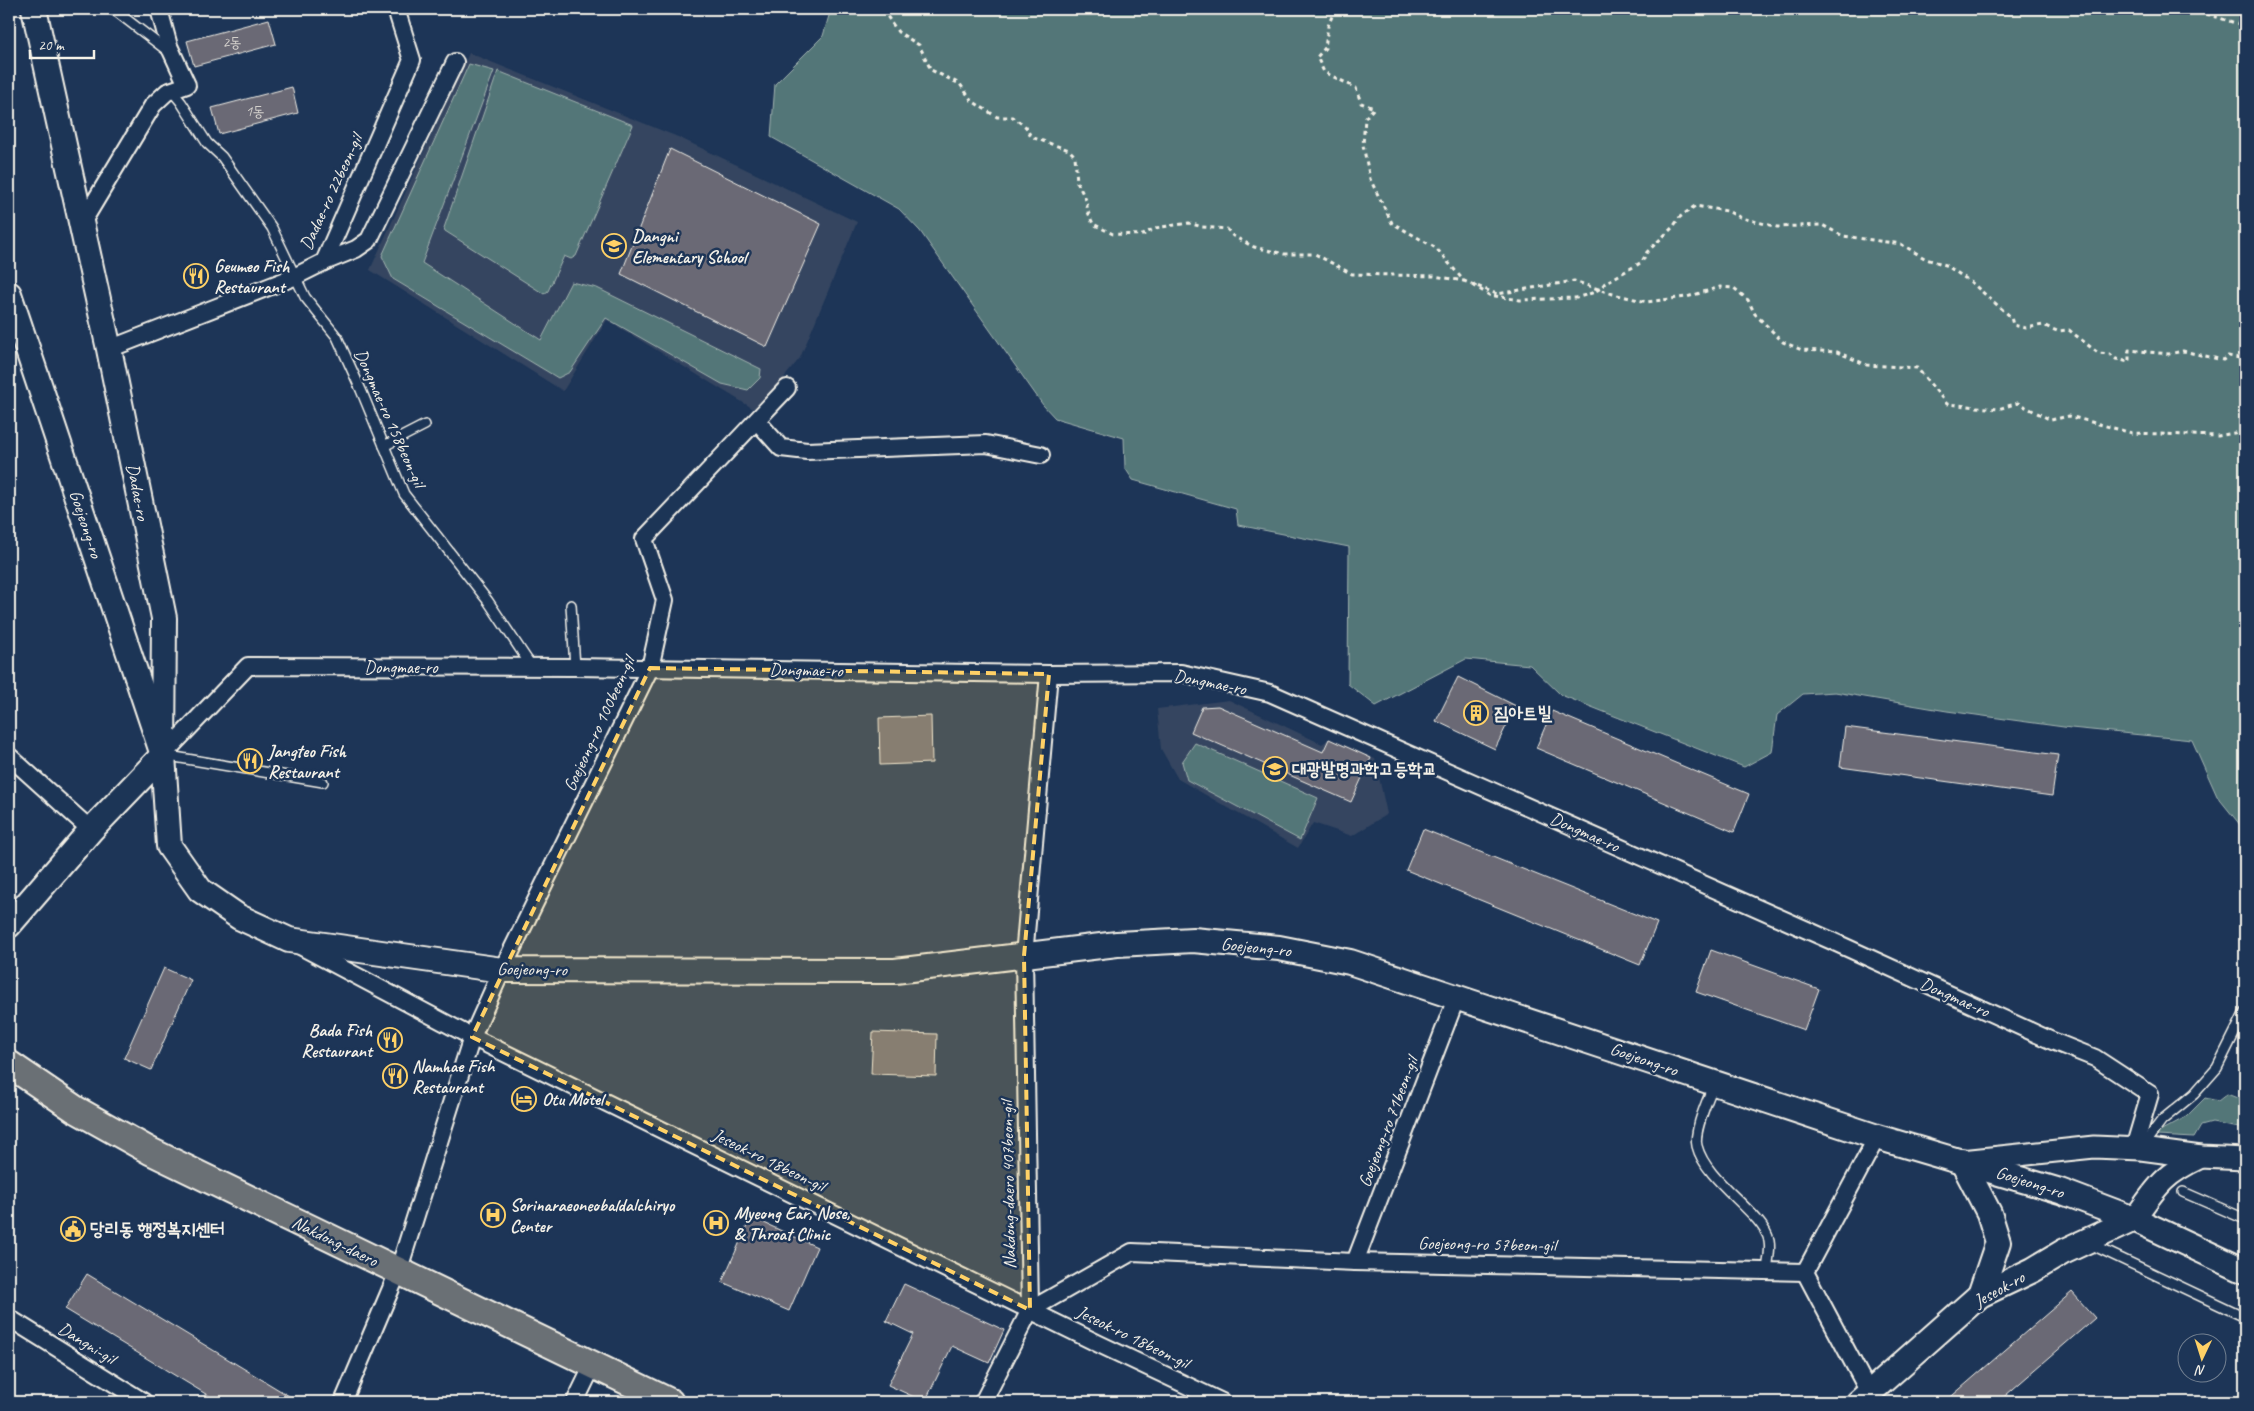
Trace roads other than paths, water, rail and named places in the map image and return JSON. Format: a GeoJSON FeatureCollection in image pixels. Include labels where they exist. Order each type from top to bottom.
{"type":"FeatureCollection","features":[{"type":"Feature","properties":{"kind":"main road","name":"Dadae-ro"},"geometry":{"type":"LineString","coordinates":[[34,9],[110,349],[164,618],[163,755]]}},
{"type":"Feature","properties":{"kind":"main road","name":"Goejeong-ro"},"geometry":{"type":"LineString","coordinates":[[10,297],[163,755],[169,846],[200,890],[239,917],[289,940],[502,970],[895,971],[1117,944],[1193,940],[1279,948],[1350,962],[1877,1137],[2060,1191],[2134,1219],[2245,1271]]}},
{"type":"Feature","properties":{"kind":"main road"},"geometry":{"type":"LineString","coordinates":[[9,925],[91,830],[163,755]]}},
{"type":"Feature","properties":{"kind":"main road","name":"Nakdong-daero"},"geometry":{"type":"LineString","coordinates":[[9,1064],[75,1109],[124,1137],[398,1272],[670,1402]]}},
{"type":"Feature","properties":{"kind":"main road"},"geometry":{"type":"LineString","coordinates":[[1962,1161],[1989,1214],[1998,1242],[1980,1295]]}},
{"type":"Feature","properties":{"kind":"main road","name":"Jeseok-ro"},"geometry":{"type":"LineString","coordinates":[[1868,1399],[1980,1295],[2134,1219]]}},
{"type":"Feature","properties":{"kind":"street"},"geometry":{"type":"LineString","coordinates":[[82,223],[153,105],[172,91],[186,85],[173,55],[159,9]]}},
{"type":"Feature","properties":{"kind":"street","name":"Dadae-ro 22beon-gil"},"geometry":{"type":"LineString","coordinates":[[110,349],[294,277],[324,262],[412,60],[396,9]]}},
{"type":"Feature","properties":{"kind":"street"},"geometry":{"type":"LineString","coordinates":[[324,262],[356,249],[369,240],[455,62]]}},
{"type":"Feature","properties":{"kind":"street","name":"Goejeong-ro 100beon-gil"},"geometry":{"type":"LineString","coordinates":[[502,970],[650,668],[665,600],[644,539],[787,388]]}},
{"type":"Feature","properties":{"kind":"street"},"geometry":{"type":"LineString","coordinates":[[757,421],[781,448],[807,451],[986,444],[1041,455]]}},
{"type":"Feature","properties":{"kind":"street","name":"Dongmae-ro"},"geometry":{"type":"LineString","coordinates":[[163,755],[248,666],[575,667],[1049,674],[1181,673],[1270,693],[1832,941],[2050,1040],[2095,1058],[2150,1094],[2137,1148]]}},
{"type":"Feature","properties":{"kind":"street"},"geometry":{"type":"LineString","coordinates":[[1024,956],[1049,674]]}},
{"type":"Feature","properties":{"kind":"street"},"geometry":{"type":"LineString","coordinates":[[9,756],[91,830]]}},
{"type":"Feature","properties":{"kind":"street","name":"Jeseok-ro 18beon-gil"},"geometry":{"type":"LineString","coordinates":[[289,940],[472,1037],[1222,1402]]}},
{"type":"Feature","properties":{"kind":"street","name":"Nakdong-daero 407beon-gil"},"geometry":{"type":"LineString","coordinates":[[983,1402],[1030,1310],[1024,956]]}},
{"type":"Feature","properties":{"kind":"street"},"geometry":{"type":"LineString","coordinates":[[343,1402],[398,1272],[472,1037],[502,970]]}},
{"type":"Feature","properties":{"kind":"street","name":"Goejeong-ro 71beon-gil"},"geometry":{"type":"LineString","coordinates":[[1355,1262],[1457,996]]}},
{"type":"Feature","properties":{"kind":"street"},"geometry":{"type":"LineString","coordinates":[[1868,1399],[1805,1272],[1877,1137]]}},
{"type":"Feature","properties":{"kind":"street"},"geometry":{"type":"LineString","coordinates":[[1962,1161],[2094,1147],[2137,1148],[2202,1157],[2245,1159]]}},
{"type":"Feature","properties":{"kind":"street"},"geometry":{"type":"LineString","coordinates":[[2134,1219],[2163,1179],[2180,1167],[2202,1157]]}},
{"type":"Feature","properties":{"kind":"street","name":"Goejeong-ro 57beon-gil"},"geometry":{"type":"LineString","coordinates":[[1030,1310],[1132,1252],[1355,1262],[1805,1272]]}},
{"type":"Feature","properties":{"kind":"street","name":"Dangni-gil"},"geometry":{"type":"LineString","coordinates":[[9,1318],[144,1402]]}},
{"type":"Feature","properties":{"kind":"street"},"geometry":{"type":"LineString","coordinates":[[575,1402],[593,1365]]}},
{"type":"Feature","properties":{"kind":"lane"},"geometry":{"type":"LineString","coordinates":[[113,9],[173,55]]}},
{"type":"Feature","properties":{"kind":"lane","name":"Dongmae-ro 158beon-gil"},"geometry":{"type":"LineString","coordinates":[[172,91],[207,143],[222,157],[272,228],[305,297],[336,336],[404,494],[488,601],[532,667]]}},
{"type":"Feature","properties":{"kind":"lane"},"geometry":{"type":"LineString","coordinates":[[384,446],[425,425]]}},
{"type":"Feature","properties":{"kind":"lane"},"geometry":{"type":"LineString","coordinates":[[571,605],[575,667]]}},
{"type":"Feature","properties":{"kind":"lane"},"geometry":{"type":"LineString","coordinates":[[163,755],[323,782]]}},
{"type":"Feature","properties":{"kind":"lane"},"geometry":{"type":"LineString","coordinates":[[2137,1148],[2162,1120],[2194,1094],[2217,1068],[2245,1012]]}},
{"type":"Feature","properties":{"kind":"lane"},"geometry":{"type":"LineString","coordinates":[[1714,1082],[1700,1124],[1697,1145],[1707,1166],[1724,1188],[1759,1223],[1768,1238],[1770,1252],[1767,1270]]}},
{"type":"Feature","properties":{"kind":"lane"},"geometry":{"type":"LineString","coordinates":[[2183,1192],[2245,1220]]}},
{"type":"Feature","properties":{"kind":"lane"},"geometry":{"type":"LineString","coordinates":[[2085,1242],[2245,1317]]}},
{"type":"Feature","properties":{"kind":"place","name":"Dangni Elementary School"},"geometry":{"type":"Point","coordinates":[614,246]}},
{"type":"Feature","properties":{"kind":"place","name":"Geumeo Fish Restaurant"},"geometry":{"type":"Point","coordinates":[196,276]}},
{"type":"Feature","properties":{"kind":"place","name":"짐아트빌"},"geometry":{"type":"Point","coordinates":[1476,713]}},
{"type":"Feature","properties":{"kind":"place","name":"Jangteo Fish Restaurant"},"geometry":{"type":"Point","coordinates":[250,761]}},
{"type":"Feature","properties":{"kind":"place","name":"대광발명과학고등학교"},"geometry":{"type":"Point","coordinates":[1275,769]}},
{"type":"Feature","properties":{"kind":"place","name":"Bada Fish Restaurant"},"geometry":{"type":"Point","coordinates":[390,1040]}},
{"type":"Feature","properties":{"kind":"place","name":"Namhae Fish Restaurant"},"geometry":{"type":"Point","coordinates":[395,1076]}},
{"type":"Feature","properties":{"kind":"place","name":"Otu Motel"},"geometry":{"type":"Point","coordinates":[524,1099]}},
{"type":"Feature","properties":{"kind":"place","name":"Sorinaraeoneobaldalchiryo Center"},"geometry":{"type":"Point","coordinates":[493,1215]}},
{"type":"Feature","properties":{"kind":"place","name":"Myeong Ear, Nose, & Throat Clinic"},"geometry":{"type":"Point","coordinates":[716,1223]}},
{"type":"Feature","properties":{"kind":"place","name":"당리동 행정복지센터"},"geometry":{"type":"Point","coordinates":[73,1229]}}]}
